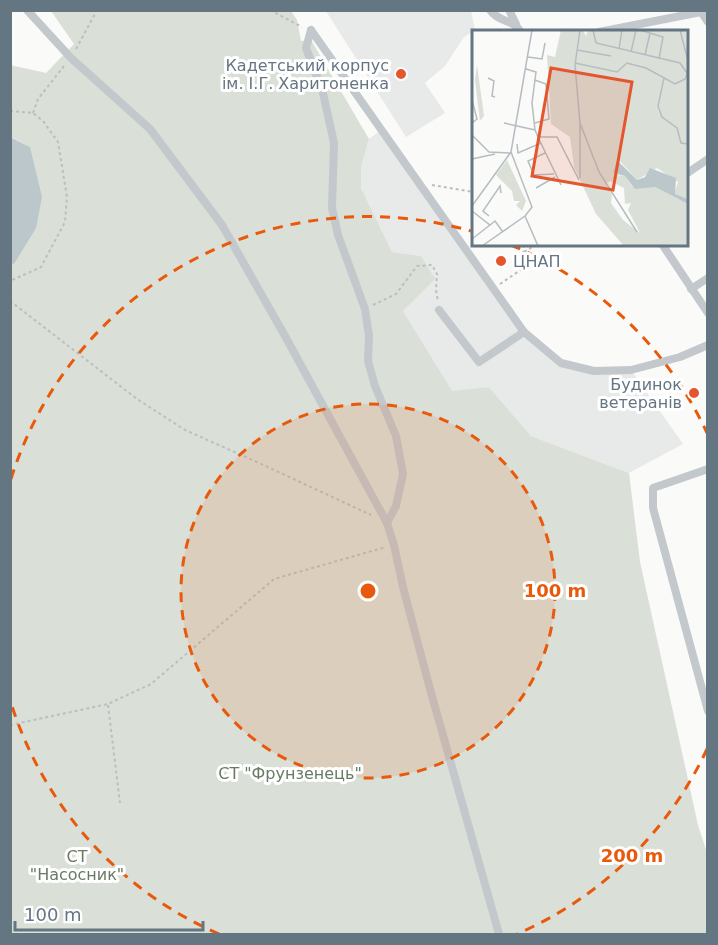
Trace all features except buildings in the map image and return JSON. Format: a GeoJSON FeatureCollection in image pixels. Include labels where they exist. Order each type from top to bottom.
{"type":"FeatureCollection","features":[{"type":"Feature","properties":{"kind":"lane"},"geometry":{"type":"LineString","coordinates":[[27,10],[71,58],[150,129],[222,225],[387,523],[430,689],[499,934]]}},
{"type":"Feature","properties":{"kind":"lane"},"geometry":{"type":"LineString","coordinates":[[490,10],[493,15],[519,28]]}},
{"type":"Feature","properties":{"kind":"lane"},"geometry":{"type":"LineString","coordinates":[[509,10],[519,28]]}},
{"type":"Feature","properties":{"kind":"lane"},"geometry":{"type":"LineString","coordinates":[[609,30],[700,11],[708,22]]}},
{"type":"Feature","properties":{"kind":"lane"},"geometry":{"type":"LineString","coordinates":[[387,523],[396,506],[403,474],[396,436],[375,386],[368,361],[369,336],[365,309],[338,235],[332,208],[334,143],[323,93],[306,48],[310,30],[524,332],[561,363],[594,371],[631,370],[680,357],[708,345]]}},
{"type":"Feature","properties":{"kind":"lane"},"geometry":{"type":"LineString","coordinates":[[688,173],[708,159]]}},
{"type":"Feature","properties":{"kind":"lane"},"geometry":{"type":"LineString","coordinates":[[663,246],[708,313]]}},
{"type":"Feature","properties":{"kind":"lane"},"geometry":{"type":"LineString","coordinates":[[692,289],[708,278]]}},
{"type":"Feature","properties":{"kind":"lane"},"geometry":{"type":"LineString","coordinates":[[440,310],[479,362],[524,332]]}},
{"type":"Feature","properties":{"kind":"lane"},"geometry":{"type":"LineString","coordinates":[[708,469],[653,488],[653,508],[708,711]]}},
{"type":"Feature","properties":{"kind":"path"},"geometry":{"type":"LineString","coordinates":[[33,113],[38,99],[71,58],[97,10]]}},
{"type":"Feature","properties":{"kind":"path"},"geometry":{"type":"LineString","coordinates":[[270,10],[294,23]]}},
{"type":"Feature","properties":{"kind":"path"},"geometry":{"type":"LineString","coordinates":[[10,111],[33,113],[43,121],[58,142],[67,197],[65,222],[41,267],[10,281]]}},
{"type":"Feature","properties":{"kind":"path"},"geometry":{"type":"LineString","coordinates":[[418,183],[472,192]]}},
{"type":"Feature","properties":{"kind":"path"},"geometry":{"type":"LineString","coordinates":[[493,289],[522,269],[524,246]]}},
{"type":"Feature","properties":{"kind":"path"},"geometry":{"type":"LineString","coordinates":[[523,253],[534,246]]}},
{"type":"Feature","properties":{"kind":"path"},"geometry":{"type":"LineString","coordinates":[[365,309],[396,294],[417,266],[432,265],[437,274],[436,290],[440,310]]}},
{"type":"Feature","properties":{"kind":"path"},"geometry":{"type":"LineString","coordinates":[[10,301],[137,399],[185,430],[387,523]]}},
{"type":"Feature","properties":{"kind":"path"},"geometry":{"type":"LineString","coordinates":[[10,725],[108,704],[151,684],[274,579],[394,545]]}},
{"type":"Feature","properties":{"kind":"path"},"geometry":{"type":"LineString","coordinates":[[108,704],[120,803]]}},
{"type":"Feature","properties":{"kind":"shaded area","name":"Кадетський корпус ім. І.Г. Харитоненка"},"geometry":{"type":"Polygon","coordinates":[[[326,11],[471,11],[475,30],[464,37],[445,66],[425,83],[445,113],[406,137],[326,11]]]}},
{"type":"Feature","properties":{"kind":"shaded area"},"geometry":{"type":"Polygon","coordinates":[[[381,130],[524,332],[561,363],[594,371],[631,370],[683,444],[629,473],[531,436],[489,387],[452,392],[403,311],[421,256],[392,252],[361,188],[361,167],[369,139],[381,130]]]}},
{"type":"Feature","properties":{"kind":"shaded area"},"geometry":{"type":"Polygon","coordinates":[[[10,137],[30,147],[42,197],[36,228],[14,264],[10,263],[10,137]]]}},
{"type":"Feature","properties":{"kind":"green space"},"geometry":{"type":"Polygon","coordinates":[[[51,11],[291,11],[297,20],[301,41],[311,40],[369,139],[361,167],[361,188],[392,252],[421,256],[435,279],[403,311],[452,391],[489,387],[531,436],[629,473],[640,562],[698,825],[707,853],[707,934],[11,934],[10,263],[14,264],[30,147],[11,137],[10,65],[46,73],[74,44],[51,11]]]}},
{"type":"Feature","properties":{"kind":"place","name":"Кадетський корпус ім. І.Г. Харитоненка"},"geometry":{"type":"Point","coordinates":[401,74]}},
{"type":"Feature","properties":{"kind":"place","name":"ЦНАП"},"geometry":{"type":"Point","coordinates":[501,261]}},
{"type":"Feature","properties":{"kind":"place","name":"Будинок ветеранів"},"geometry":{"type":"Point","coordinates":[694,393]}},
{"type":"Feature","properties":{"kind":"park label","name":"СТ \"Фрунзенець\""},"geometry":{"type":"Point","coordinates":[290,773]}},
{"type":"Feature","properties":{"kind":"park label","name":"СТ \"Насосник\""},"geometry":{"type":"Point","coordinates":[77,865]}}]}
